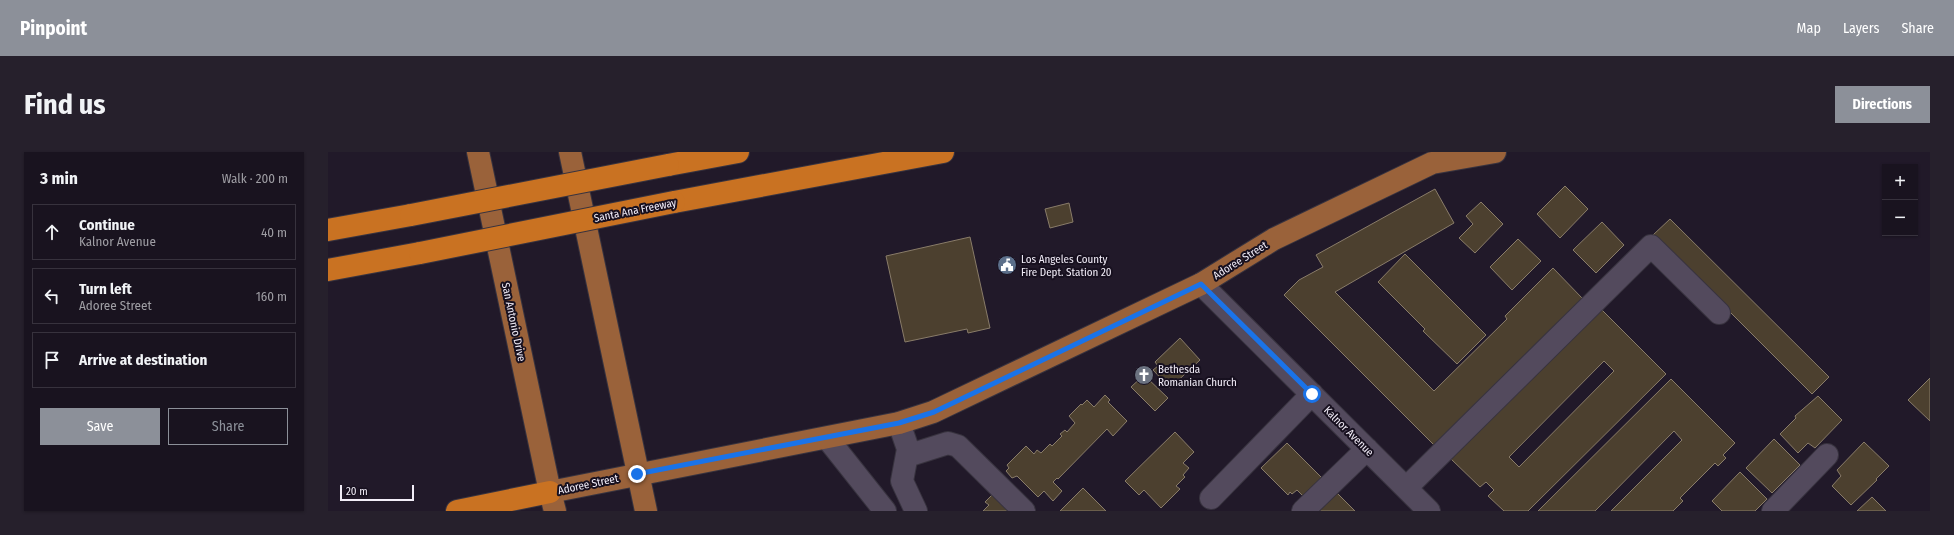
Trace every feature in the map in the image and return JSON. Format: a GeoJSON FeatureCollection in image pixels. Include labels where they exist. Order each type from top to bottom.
{"type":"FeatureCollection","features":[{"type":"Feature","properties":{"kind":"highway"},"geometry":{"type":"LineString","coordinates":[[328,230],[738,152]]}},
{"type":"Feature","properties":{"kind":"highway","name":"Santa Ana Freeway"},"geometry":{"type":"LineString","coordinates":[[328,270],[674,202],[943,152]]}},
{"type":"Feature","properties":{"kind":"highway"},"geometry":{"type":"LineString","coordinates":[[457,511],[553,502]]}},
{"type":"Feature","properties":{"kind":"main road","name":"San Antonio Drive"},"geometry":{"type":"LineString","coordinates":[[478,152],[553,502]]}},
{"type":"Feature","properties":{"kind":"main road"},"geometry":{"type":"LineString","coordinates":[[570,152],[646,511]]}},
{"type":"Feature","properties":{"kind":"main road","name":"Adoree Street"},"geometry":{"type":"LineString","coordinates":[[553,502],[637,474],[899,423],[934,412],[1201,284],[1274,239],[1432,163],[1495,152]]}},
{"type":"Feature","properties":{"kind":"street"},"geometry":{"type":"LineString","coordinates":[[1406,488],[1651,246],[1719,313]]}},
{"type":"Feature","properties":{"kind":"street","name":"Kalnor Avenue"},"geometry":{"type":"LineString","coordinates":[[1201,284],[1429,511]]}},
{"type":"Feature","properties":{"kind":"street"},"geometry":{"type":"LineString","coordinates":[[1211,498],[1312,394]]}},
{"type":"Feature","properties":{"kind":"street"},"geometry":{"type":"LineString","coordinates":[[899,423],[908,449],[902,481],[916,511]]}},
{"type":"Feature","properties":{"kind":"street"},"geometry":{"type":"LineString","coordinates":[[827,438],[884,511]]}},
{"type":"Feature","properties":{"kind":"street"},"geometry":{"type":"LineString","coordinates":[[907,456],[948,443],[958,446],[1024,511]]}},
{"type":"Feature","properties":{"kind":"street"},"geometry":{"type":"LineString","coordinates":[[1303,511],[1367,449]]}},
{"type":"Feature","properties":{"kind":"street"},"geometry":{"type":"LineString","coordinates":[[1773,511],[1827,454]]}},
{"type":"Feature","properties":{"kind":"building"},"geometry":{"type":"Polygon","coordinates":[[[1565,186],[1588,209],[1560,238],[1537,214],[1565,186]]]}},
{"type":"Feature","properties":{"kind":"building"},"geometry":{"type":"Polygon","coordinates":[[[1435,189],[1454,223],[1335,292],[1434,391],[1507,319],[1505,316],[1553,268],[1582,298],[1435,446],[1284,295],[1299,280],[1323,267],[1316,255],[1435,189]]]}},
{"type":"Feature","properties":{"kind":"building"},"geometry":{"type":"Polygon","coordinates":[[[1481,202],[1503,224],[1475,253],[1459,238],[1473,224],[1466,216],[1481,202]]]}},
{"type":"Feature","properties":{"kind":"building"},"geometry":{"type":"Polygon","coordinates":[[[1069,203],[1073,222],[1050,228],[1045,209],[1069,203]]]}},
{"type":"Feature","properties":{"kind":"building"},"geometry":{"type":"Polygon","coordinates":[[[1670,219],[1829,377],[1812,394],[1653,235],[1670,219]]]}},
{"type":"Feature","properties":{"kind":"building"},"geometry":{"type":"Polygon","coordinates":[[[1602,222],[1624,245],[1596,273],[1573,250],[1602,222]]]}},
{"type":"Feature","properties":{"kind":"building"},"geometry":{"type":"Polygon","coordinates":[[[970,237],[990,328],[968,333],[967,329],[905,342],[886,256],[970,237]]]}},
{"type":"Feature","properties":{"kind":"building"},"geometry":{"type":"Polygon","coordinates":[[[1518,239],[1541,261],[1512,290],[1490,267],[1518,239]]]}},
{"type":"Feature","properties":{"kind":"building"},"geometry":{"type":"Polygon","coordinates":[[[1405,254],[1486,335],[1457,364],[1423,331],[1425,329],[1378,282],[1405,254]]]}},
{"type":"Feature","properties":{"kind":"building"},"geometry":{"type":"Polygon","coordinates":[[[1601,309],[1666,374],[1528,511],[1504,511],[1488,496],[1494,490],[1486,482],[1480,487],[1451,459],[1601,309]],[[1604,361],[1509,457],[1519,467],[1614,371],[1604,361]]]}},
{"type":"Feature","properties":{"kind":"building"},"geometry":{"type":"Polygon","coordinates":[[[1180,338],[1200,360],[1170,388],[1153,370],[1158,366],[1155,362],[1180,338]]]}},
{"type":"Feature","properties":{"kind":"building"},"geometry":{"type":"Polygon","coordinates":[[[1144,375],[1168,398],[1155,411],[1131,387],[1144,375]]]}},
{"type":"Feature","properties":{"kind":"building"},"geometry":{"type":"Polygon","coordinates":[[[1930,378],[1930,421],[1908,400],[1930,378]]]}},
{"type":"Feature","properties":{"kind":"building"},"geometry":{"type":"Polygon","coordinates":[[[1671,379],[1735,443],[1723,455],[1726,458],[1718,466],[1715,463],[1680,498],[1683,501],[1673,511],[1611,511],[1682,440],[1674,431],[1595,511],[1538,511],[1671,379]]]}},
{"type":"Feature","properties":{"kind":"building"},"geometry":{"type":"Polygon","coordinates":[[[1105,395],[1110,400],[1108,402],[1127,421],[1113,436],[1107,429],[1058,479],[1057,478],[1053,482],[1062,491],[1053,501],[1044,491],[1038,497],[1017,476],[1012,478],[1006,471],[1009,468],[1007,465],[1026,446],[1034,454],[1037,450],[1041,453],[1050,444],[1052,446],[1062,436],[1060,434],[1065,430],[1067,432],[1075,423],[1069,416],[1081,404],[1082,405],[1087,400],[1094,407],[1105,395]]]}},
{"type":"Feature","properties":{"kind":"building"},"geometry":{"type":"Polygon","coordinates":[[[1818,396],[1842,420],[1815,448],[1808,443],[1798,453],[1780,434],[1796,418],[1795,416],[1818,396]]]}},
{"type":"Feature","properties":{"kind":"building"},"geometry":{"type":"Polygon","coordinates":[[[1175,432],[1194,452],[1183,463],[1189,468],[1183,475],[1185,477],[1176,486],[1180,489],[1161,508],[1144,490],[1139,495],[1125,481],[1175,432]]]}},
{"type":"Feature","properties":{"kind":"building"},"geometry":{"type":"Polygon","coordinates":[[[1774,439],[1800,465],[1772,493],[1746,468],[1774,439]]]}},
{"type":"Feature","properties":{"kind":"building"},"geometry":{"type":"Polygon","coordinates":[[[1864,442],[1889,466],[1851,505],[1832,486],[1841,476],[1837,470],[1864,442]]]}},
{"type":"Feature","properties":{"kind":"building"},"geometry":{"type":"Polygon","coordinates":[[[1287,443],[1323,479],[1304,497],[1297,490],[1292,494],[1290,492],[1288,495],[1261,468],[1287,443]]]}},
{"type":"Feature","properties":{"kind":"building"},"geometry":{"type":"Polygon","coordinates":[[[1740,472],[1767,499],[1755,511],[1722,511],[1712,501],[1740,472]]]}},
{"type":"Feature","properties":{"kind":"building"},"geometry":{"type":"Polygon","coordinates":[[[1083,488],[1106,511],[1060,511],[1083,488]]]}},
{"type":"Feature","properties":{"kind":"building"},"geometry":{"type":"Polygon","coordinates":[[[997,490],[1017,511],[983,511],[989,505],[985,502],[997,490]]]}},
{"type":"Feature","properties":{"kind":"building"},"geometry":{"type":"Polygon","coordinates":[[[1336,492],[1355,511],[1317,511],[1336,492]]]}},
{"type":"Feature","properties":{"kind":"building"},"geometry":{"type":"Polygon","coordinates":[[[1872,497],[1886,511],[1857,511],[1872,497]]]}},
{"type":"Feature","properties":{"kind":"place","name":"Los Angeles County Fire Dept. Station 20"},"geometry":{"type":"Point","coordinates":[1007,265]}},
{"type":"Feature","properties":{"kind":"place","name":"Bethesda Romanian Church"},"geometry":{"type":"Point","coordinates":[1144,375]}},
{"type":"Feature","properties":{"kind":"route"},"geometry":{"type":"LineString","coordinates":[[637,474],[899,423],[934,412],[1201,284],[1312,394]]}}]}
